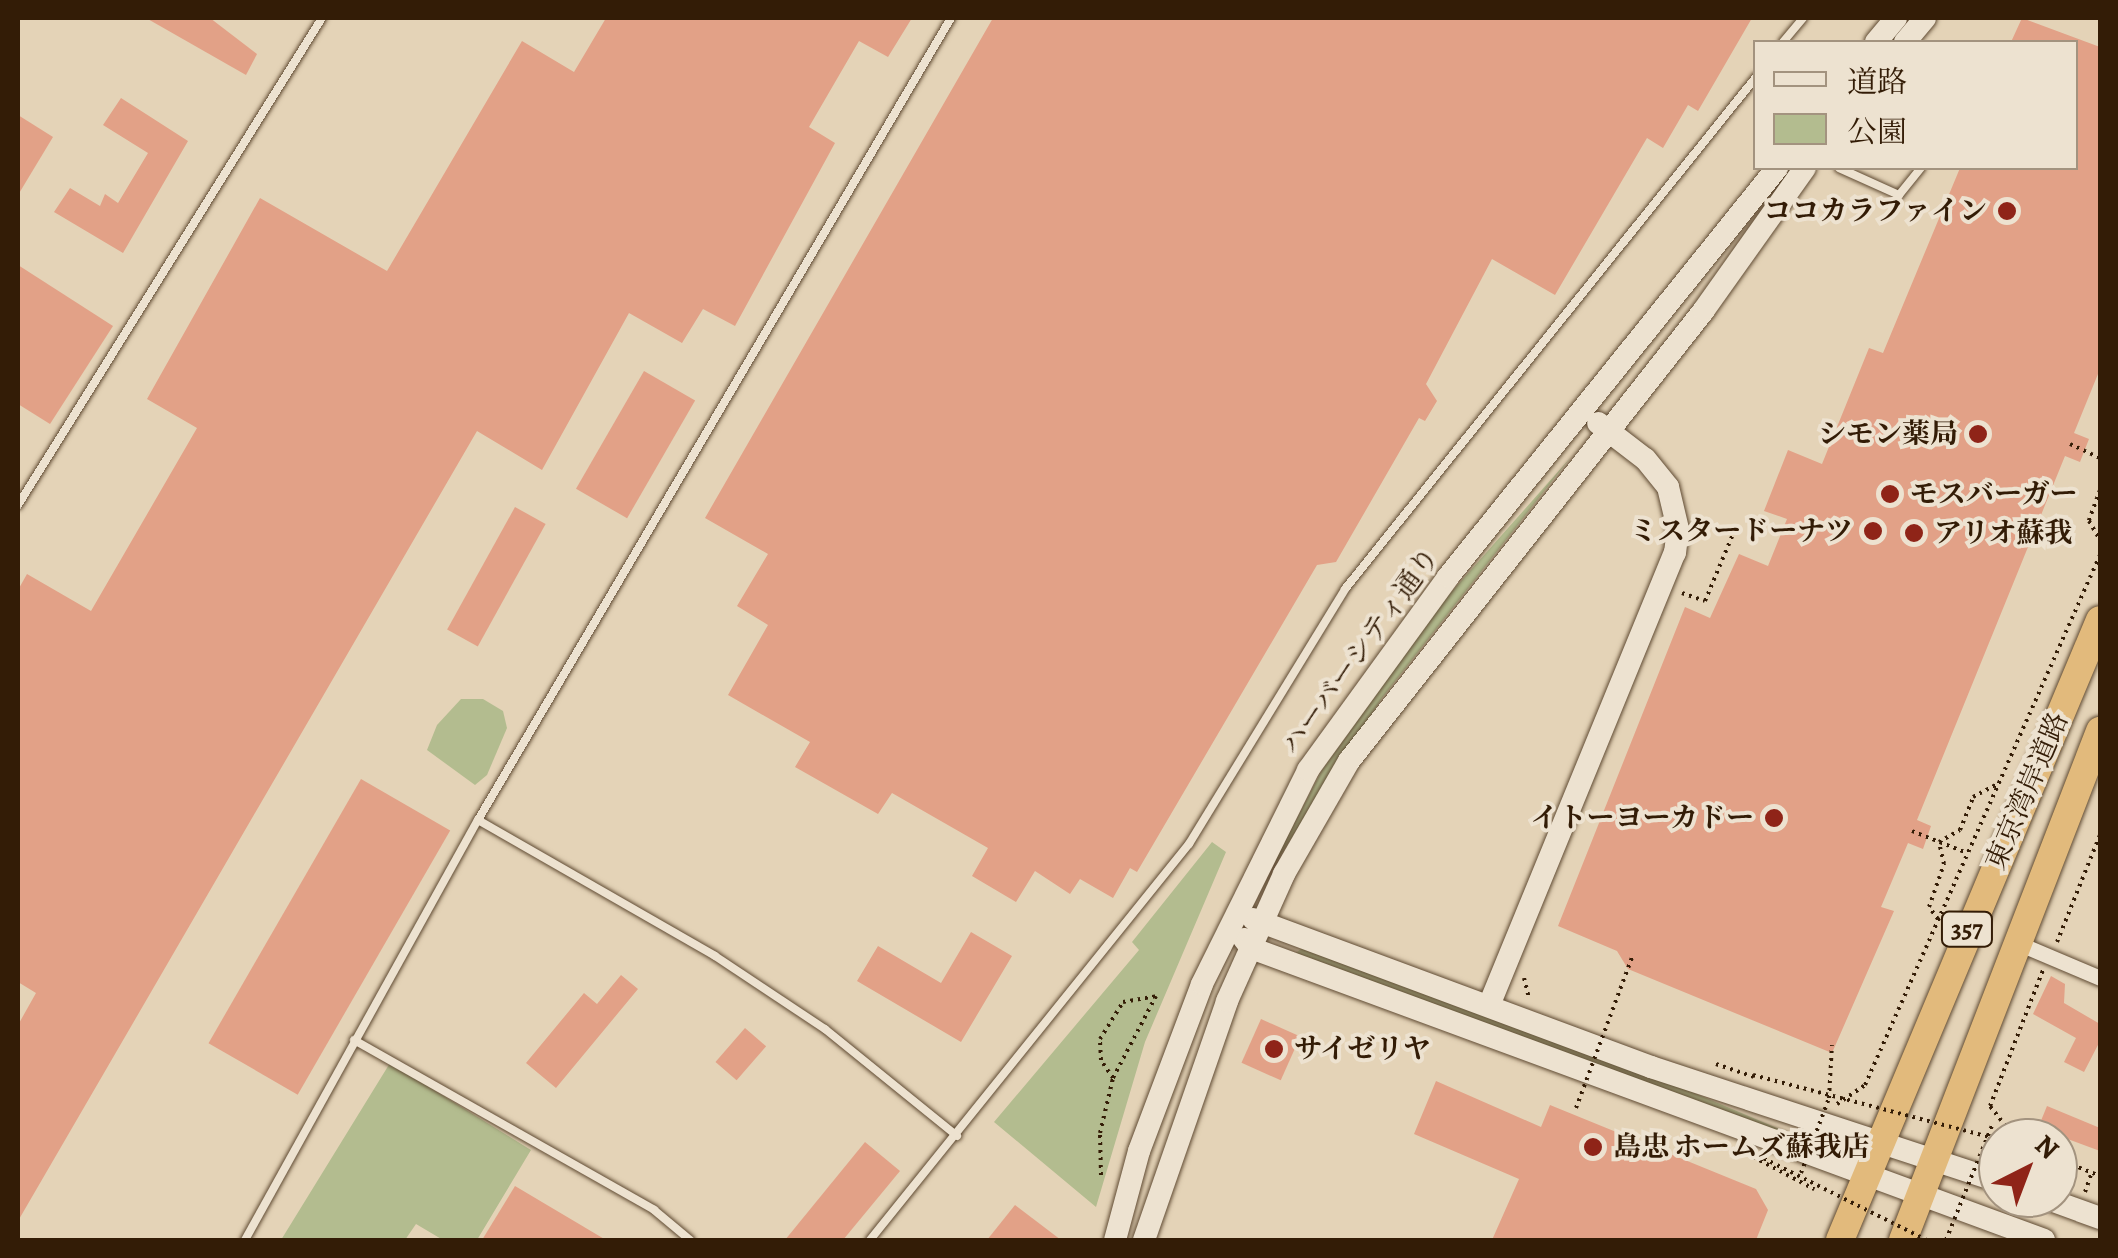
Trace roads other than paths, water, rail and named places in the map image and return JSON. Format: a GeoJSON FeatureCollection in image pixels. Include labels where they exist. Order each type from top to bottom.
{"type":"FeatureCollection","features":[{"type":"Feature","properties":{"kind":"highway","name":"東京湾岸道路"},"geometry":{"type":"LineString","coordinates":[[1840,1240],[2100,620]]}},
{"type":"Feature","properties":{"kind":"highway","name":"東京湾岸道路"},"geometry":{"type":"LineString","coordinates":[[1903,1240],[2100,731]]}},
{"type":"Feature","properties":{"kind":"street"},"geometry":{"type":"LineString","coordinates":[[1878,40],[1896,18]]}},
{"type":"Feature","properties":{"kind":"street"},"geometry":{"type":"LineString","coordinates":[[1906,40],[1925,18]]}},
{"type":"Feature","properties":{"kind":"street","name":"ハーバーシティ通り"},"geometry":{"type":"LineString","coordinates":[[1115,1240],[1139,1151],[1230,920],[1292,798],[1360,693],[1776,170]]}},
{"type":"Feature","properties":{"kind":"street","name":"ハーバーシティ通り"},"geometry":{"type":"LineString","coordinates":[[1144,1240],[1187,1107],[1251,948],[1319,812],[1376,723],[1607,430],[1803,170]]}},
{"type":"Feature","properties":{"kind":"street"},"geometry":{"type":"LineString","coordinates":[[1490,1004],[1675,553],[1678,529],[1668,487],[1584,412]]}},
{"type":"Feature","properties":{"kind":"street"},"geometry":{"type":"LineString","coordinates":[[1230,920],[1265,918],[1650,1067],[1978,1174]]}},
{"type":"Feature","properties":{"kind":"street"},"geometry":{"type":"LineString","coordinates":[[1230,920],[1251,948],[1676,1100],[1866,1177],[2044,1240]]}},
{"type":"Feature","properties":{"kind":"street"},"geometry":{"type":"LineString","coordinates":[[2020,944],[2100,978]]}},
{"type":"Feature","properties":{"kind":"lane"},"geometry":{"type":"LineString","coordinates":[[18,506],[322,18]]}},
{"type":"Feature","properties":{"kind":"lane"},"geometry":{"type":"LineString","coordinates":[[245,1240],[478,820],[951,18]]}},
{"type":"Feature","properties":{"kind":"lane"},"geometry":{"type":"LineString","coordinates":[[1785,40],[1803,18]]}},
{"type":"Feature","properties":{"kind":"lane"},"geometry":{"type":"LineString","coordinates":[[870,1240],[1188,844],[1345,590],[1753,81]]}},
{"type":"Feature","properties":{"kind":"lane"},"geometry":{"type":"LineString","coordinates":[[1843,170],[1898,195],[1919,170]]}},
{"type":"Feature","properties":{"kind":"lane"},"geometry":{"type":"LineString","coordinates":[[478,820],[715,956],[824,1030],[957,1136]]}},
{"type":"Feature","properties":{"kind":"lane"},"geometry":{"type":"LineString","coordinates":[[354,1040],[654,1210],[690,1240]]}},
{"type":"Feature","properties":{"kind":"place","name":"ココカラファイン"},"geometry":{"type":"Point","coordinates":[2007,211]}},
{"type":"Feature","properties":{"kind":"place","name":"シモン薬局"},"geometry":{"type":"Point","coordinates":[1978,434]}},
{"type":"Feature","properties":{"kind":"place","name":"モスバーガー"},"geometry":{"type":"Point","coordinates":[1890,494]}},
{"type":"Feature","properties":{"kind":"place","name":"ミスタードーナツ"},"geometry":{"type":"Point","coordinates":[1873,531]}},
{"type":"Feature","properties":{"kind":"place","name":"アリオ蘇我"},"geometry":{"type":"Point","coordinates":[1914,533]}},
{"type":"Feature","properties":{"kind":"place","name":"イトーヨーカドー"},"geometry":{"type":"Point","coordinates":[1774,818]}},
{"type":"Feature","properties":{"kind":"place","name":"サイゼリヤ"},"geometry":{"type":"Point","coordinates":[1274,1049]}},
{"type":"Feature","properties":{"kind":"place","name":"島忠 ホームズ蘇我店"},"geometry":{"type":"Point","coordinates":[1593,1147]}}]}
